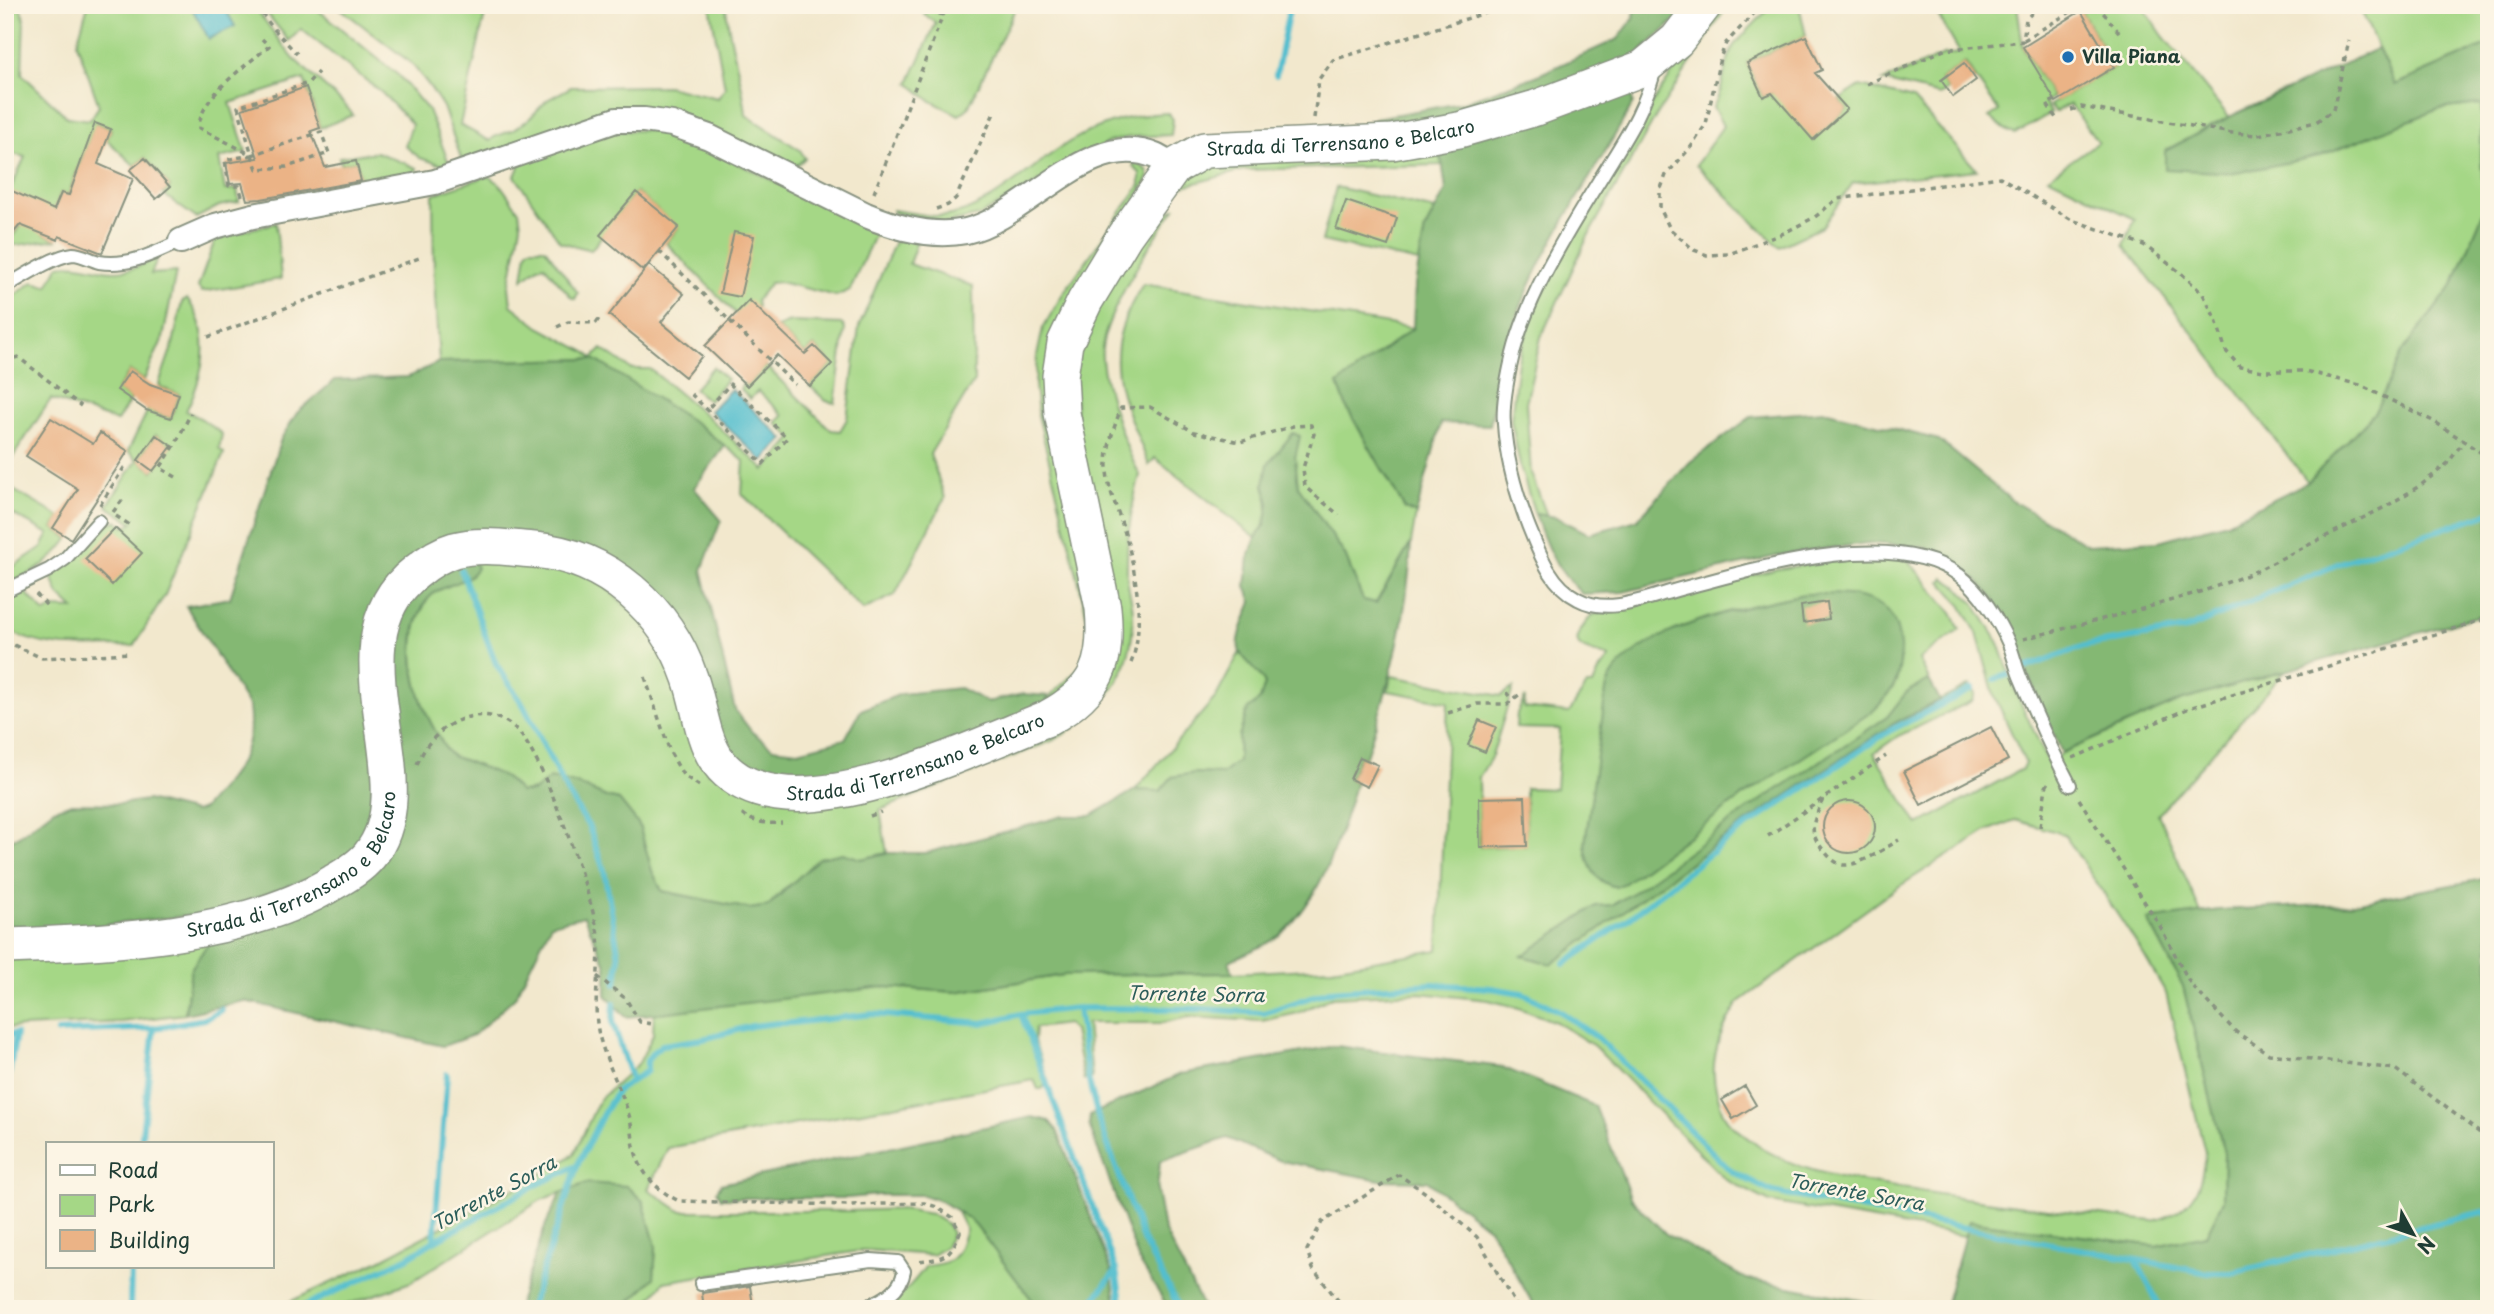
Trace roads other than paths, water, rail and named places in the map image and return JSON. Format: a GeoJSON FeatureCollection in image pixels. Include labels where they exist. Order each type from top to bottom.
{"type":"FeatureCollection","features":[{"type":"Feature","properties":{"kind":"street","name":"Strada di Terrensano e Belcaro"},"geometry":{"type":"LineString","coordinates":[[5,946],[124,941],[216,925],[294,903],[331,884],[369,857],[381,838],[388,814],[377,674],[377,647],[381,625],[390,600],[407,578],[429,561],[454,550],[481,547],[552,552],[597,566],[621,583],[646,604],[681,655],[691,680],[706,741],[718,763],[735,778],[759,789],[786,794],[821,793],[891,779],[1048,718],[1068,707],[1092,684],[1102,661],[1106,636],[1103,608],[1062,413],[1060,376],[1065,343],[1085,301],[1125,235],[1174,167],[1204,150],[1392,142],[1459,130],[1536,108],[1643,68],[1677,40],[1704,5]]}},
{"type":"Feature","properties":{"kind":"street"},"geometry":{"type":"LineString","coordinates":[[181,241],[215,226],[253,216],[435,182],[617,120],[673,124],[709,137],[866,215],[903,229],[953,233],[969,230],[987,222],[1087,161],[1111,153],[1132,150],[1155,156],[1174,167]]}},
{"type":"Feature","properties":{"kind":"lane"},"geometry":{"type":"LineString","coordinates":[[1658,56],[1651,90],[1641,111],[1563,240],[1529,307],[1511,361],[1503,421],[1512,475],[1539,552],[1553,579],[1577,599],[1597,606],[1625,604],[1778,563],[1864,552],[1920,556],[1959,575],[1984,601],[2008,643],[2020,677],[2070,785]]}},
{"type":"Feature","properties":{"kind":"lane"},"geometry":{"type":"LineString","coordinates":[[5,288],[48,264],[74,254],[119,264],[146,257],[181,241]]}},
{"type":"Feature","properties":{"kind":"lane"},"geometry":{"type":"LineString","coordinates":[[5,591],[49,570],[65,559],[99,521]]}},
{"type":"Feature","properties":{"kind":"lane"},"geometry":{"type":"LineString","coordinates":[[701,1284],[872,1260],[898,1262],[904,1271],[903,1281],[885,1299],[863,1309]]}},
{"type":"Feature","properties":{"kind":"water"},"geometry":{"type":"Polygon","coordinates":[[[190,5],[223,5],[235,26],[209,39],[190,5]]]}},
{"type":"Feature","properties":{"kind":"water"},"geometry":{"type":"Polygon","coordinates":[[[731,389],[784,439],[763,461],[710,411],[731,389]]]}},
{"type":"Feature","properties":{"kind":"waterway"},"geometry":{"type":"LineString","coordinates":[[1276,75],[1290,5]]}},
{"type":"Feature","properties":{"kind":"waterway"},"geometry":{"type":"LineString","coordinates":[[2025,668],[2084,646],[2187,629],[2340,563],[2489,513]]}},
{"type":"Feature","properties":{"kind":"waterway"},"geometry":{"type":"LineString","coordinates":[[461,570],[496,664],[524,706],[567,792],[589,827],[604,870],[619,957],[616,984]]}},
{"type":"Feature","properties":{"kind":"waterway"},"geometry":{"type":"LineString","coordinates":[[1995,679],[2008,675]]}},
{"type":"Feature","properties":{"kind":"waterway"},"geometry":{"type":"LineString","coordinates":[[1564,964],[1627,920],[1735,834],[1889,731],[1972,689]]}},
{"type":"Feature","properties":{"kind":"waterway","name":"Torrente Sorra"},"geometry":{"type":"LineString","coordinates":[[298,1309],[407,1258],[536,1185],[577,1166],[618,1090],[647,1071],[647,1061],[662,1045],[703,1039],[752,1026],[872,1014],[983,1023],[1021,1014],[1078,1008],[1202,1009],[1264,1013],[1329,991],[1432,984],[1522,993],[1561,1012],[1598,1038],[1731,1171],[1772,1192],[2208,1273],[2232,1273],[2487,1211],[2489,1222]]}},
{"type":"Feature","properties":{"kind":"waterway"},"geometry":{"type":"LineString","coordinates":[[614,1003],[613,1023],[632,1081]]}},
{"type":"Feature","properties":{"kind":"waterway"},"geometry":{"type":"LineString","coordinates":[[1078,1008],[1088,1078],[1099,1121],[1143,1240],[1180,1309]]}},
{"type":"Feature","properties":{"kind":"waterway"},"geometry":{"type":"LineString","coordinates":[[141,1142],[154,1028],[204,1019],[222,1010]]}},
{"type":"Feature","properties":{"kind":"waterway"},"geometry":{"type":"LineString","coordinates":[[1021,1014],[1116,1270],[1122,1309]]}},
{"type":"Feature","properties":{"kind":"waterway"},"geometry":{"type":"LineString","coordinates":[[58,1032],[154,1028]]}},
{"type":"Feature","properties":{"kind":"waterway"},"geometry":{"type":"LineString","coordinates":[[5,1035],[16,1034],[5,1098]]}},
{"type":"Feature","properties":{"kind":"waterway"},"geometry":{"type":"LineString","coordinates":[[434,1241],[447,1074]]}},
{"type":"Feature","properties":{"kind":"waterway"},"geometry":{"type":"LineString","coordinates":[[530,1309],[577,1166]]}},
{"type":"Feature","properties":{"kind":"waterway"},"geometry":{"type":"LineString","coordinates":[[2136,1260],[2161,1309]]}},
{"type":"Feature","properties":{"kind":"waterway"},"geometry":{"type":"LineString","coordinates":[[130,1309],[131,1268]]}},
{"type":"Feature","properties":{"kind":"waterway"},"geometry":{"type":"LineString","coordinates":[[1087,1309],[1116,1270]]}},
{"type":"Feature","properties":{"kind":"place","name":"Villa Piana"},"geometry":{"type":"Point","coordinates":[2068,57]}}]}
